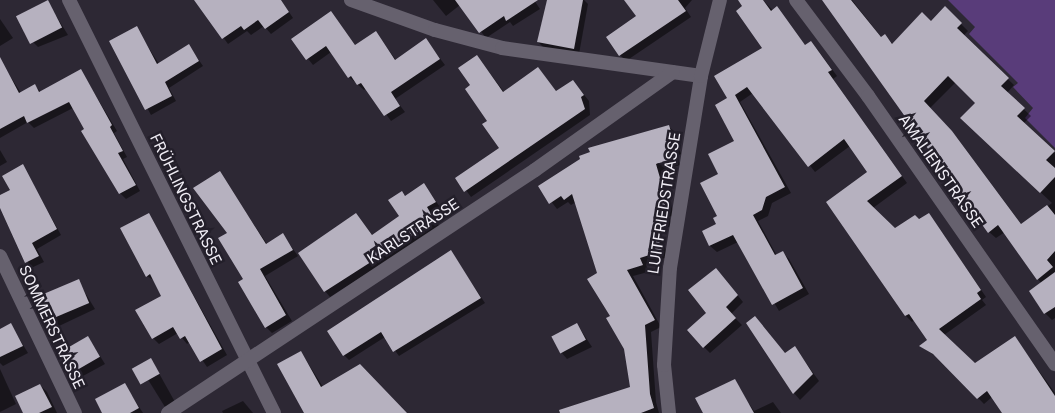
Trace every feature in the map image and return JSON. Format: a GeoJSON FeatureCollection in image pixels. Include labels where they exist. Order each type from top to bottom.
{"type":"FeatureCollection","features":[{"type":"Feature","properties":{"kind":"street","name":"FRÜHLINGSTRASSE"},"geometry":{"type":"LineString","coordinates":[[69,0],[274,413]]}},
{"type":"Feature","properties":{"kind":"street"},"geometry":{"type":"LineString","coordinates":[[351,0],[435,30],[502,48],[701,76]]}},
{"type":"Feature","properties":{"kind":"street","name":"LUITFRIEDSTRASSE"},"geometry":{"type":"LineString","coordinates":[[668,413],[664,365],[665,310],[701,76],[720,0]]}},
{"type":"Feature","properties":{"kind":"street","name":"AMALIENSTRASSE"},"geometry":{"type":"LineString","coordinates":[[796,0],[868,96],[1055,364]]}},
{"type":"Feature","properties":{"kind":"street","name":"KARLSTRASSE"},"geometry":{"type":"LineString","coordinates":[[168,413],[246,359],[535,170],[673,72]]}},
{"type":"Feature","properties":{"kind":"street","name":"SOMMERSTRASSE"},"geometry":{"type":"LineString","coordinates":[[0,256],[75,413]]}},
{"type":"Feature","properties":{"kind":"shaded area"},"geometry":{"type":"Polygon","coordinates":[[[948,0],[1055,0],[1055,148],[1025,118],[1033,108],[1013,87],[1018,83],[969,34],[975,27],[948,0]]]}},
{"type":"Feature","properties":{"kind":"building"},"geometry":{"type":"Polygon","coordinates":[[[48,0],[62,28],[30,44],[16,16],[48,0]]]}},
{"type":"Feature","properties":{"kind":"building"},"geometry":{"type":"Polygon","coordinates":[[[194,0],[281,0],[289,12],[265,29],[258,20],[244,30],[241,26],[222,39],[194,0]]]}},
{"type":"Feature","properties":{"kind":"building"},"geometry":{"type":"Polygon","coordinates":[[[455,0],[538,0],[506,21],[504,16],[479,33],[455,0]]]}},
{"type":"Feature","properties":{"kind":"building"},"geometry":{"type":"Polygon","coordinates":[[[547,0],[583,0],[574,49],[537,42],[547,0]]]}},
{"type":"Feature","properties":{"kind":"building"},"geometry":{"type":"Polygon","coordinates":[[[624,0],[678,0],[686,11],[619,56],[606,37],[636,16],[624,0]]]}},
{"type":"Feature","properties":{"kind":"building"},"geometry":{"type":"Polygon","coordinates":[[[738,0],[763,0],[771,11],[777,6],[805,45],[811,41],[832,70],[828,72],[902,176],[867,201],[895,228],[915,215],[919,219],[929,213],[981,290],[977,293],[981,299],[939,329],[975,363],[1015,336],[1055,396],[1055,413],[1002,413],[987,391],[977,399],[933,354],[919,346],[927,340],[909,314],[905,316],[826,202],[867,172],[844,139],[808,167],[747,87],[735,95],[785,187],[766,197],[762,210],[753,215],[775,255],[783,251],[803,288],[772,305],[733,235],[709,246],[702,231],[716,224],[713,218],[717,216],[700,183],[718,174],[708,154],[734,141],[715,105],[727,98],[714,76],[762,48],[736,11],[742,6],[738,0]]]}},
{"type":"Feature","properties":{"kind":"building"},"geometry":{"type":"Polygon","coordinates":[[[822,0],[851,0],[881,37],[885,34],[892,44],[922,12],[931,21],[945,6],[962,23],[957,28],[1009,78],[1001,86],[1025,108],[1017,116],[1055,151],[1046,160],[1055,168],[1055,177],[1040,193],[960,118],[975,103],[948,76],[924,101],[952,131],[1021,224],[1047,205],[1055,215],[1055,251],[1047,260],[1053,267],[1037,280],[998,225],[988,233],[822,0]]]}},
{"type":"Feature","properties":{"kind":"building"},"geometry":{"type":"Polygon","coordinates":[[[331,11],[355,45],[376,31],[395,60],[426,38],[440,59],[391,92],[400,106],[384,116],[361,83],[357,85],[351,76],[348,78],[326,46],[306,60],[291,39],[331,11]]]}},
{"type":"Feature","properties":{"kind":"building"},"geometry":{"type":"Polygon","coordinates":[[[137,26],[157,64],[189,44],[199,61],[165,82],[172,96],[145,110],[109,41],[137,26]]]}},
{"type":"Feature","properties":{"kind":"building"},"geometry":{"type":"Polygon","coordinates":[[[477,55],[503,92],[538,67],[556,91],[573,80],[584,95],[581,97],[585,109],[464,192],[455,178],[499,148],[482,124],[487,121],[465,89],[470,85],[458,68],[477,55]]]}},
{"type":"Feature","properties":{"kind":"building"},"geometry":{"type":"Polygon","coordinates":[[[0,57],[19,93],[35,84],[39,92],[81,69],[112,125],[110,127],[123,151],[118,153],[136,185],[119,194],[81,131],[84,129],[69,102],[27,123],[24,116],[0,129],[0,57]]]}},
{"type":"Feature","properties":{"kind":"building"},"geometry":{"type":"Polygon","coordinates":[[[669,125],[676,148],[672,149],[674,159],[656,164],[669,209],[664,210],[667,219],[654,224],[662,251],[640,258],[643,265],[627,270],[655,320],[645,325],[650,394],[654,408],[641,413],[560,413],[559,410],[630,387],[624,349],[606,318],[610,316],[587,279],[597,273],[572,194],[564,200],[561,196],[549,204],[538,186],[580,159],[579,156],[590,152],[588,148],[669,125]]]}},
{"type":"Feature","properties":{"kind":"building"},"geometry":{"type":"Polygon","coordinates":[[[23,164],[57,229],[32,243],[39,256],[25,263],[0,208],[0,195],[10,190],[2,176],[23,164]]]}},
{"type":"Feature","properties":{"kind":"building"},"geometry":{"type":"Polygon","coordinates":[[[220,171],[266,244],[283,233],[293,250],[260,269],[286,315],[265,328],[238,282],[243,279],[218,238],[227,233],[193,188],[220,171]]]}},
{"type":"Feature","properties":{"kind":"building"},"geometry":{"type":"Polygon","coordinates":[[[424,183],[436,202],[427,207],[435,221],[324,292],[298,253],[356,213],[372,235],[399,216],[388,200],[402,191],[405,196],[424,183]]]}},
{"type":"Feature","properties":{"kind":"building"},"geometry":{"type":"Polygon","coordinates":[[[149,213],[222,349],[200,362],[185,336],[180,339],[173,327],[152,339],[135,310],[161,296],[150,274],[146,277],[120,228],[149,213]]]}},
{"type":"Feature","properties":{"kind":"building"},"geometry":{"type":"Polygon","coordinates":[[[451,250],[481,298],[393,352],[381,332],[343,356],[327,331],[451,250]]]}},
{"type":"Feature","properties":{"kind":"building"},"geometry":{"type":"Polygon","coordinates":[[[716,268],[738,295],[726,307],[736,318],[703,348],[687,330],[706,313],[688,290],[716,268]]]}},
{"type":"Feature","properties":{"kind":"building"},"geometry":{"type":"Polygon","coordinates":[[[1055,272],[1055,307],[1044,314],[1029,291],[1055,272]]]}},
{"type":"Feature","properties":{"kind":"building"},"geometry":{"type":"Polygon","coordinates":[[[79,279],[89,303],[50,320],[39,296],[79,279]]]}},
{"type":"Feature","properties":{"kind":"building"},"geometry":{"type":"Polygon","coordinates":[[[755,316],[785,353],[795,346],[813,374],[793,394],[746,323],[755,316]]]}},
{"type":"Feature","properties":{"kind":"building"},"geometry":{"type":"Polygon","coordinates":[[[11,323],[23,346],[0,357],[0,329],[11,323]]]}},
{"type":"Feature","properties":{"kind":"building"},"geometry":{"type":"Polygon","coordinates":[[[577,323],[586,340],[560,353],[551,337],[577,323]]]}},
{"type":"Feature","properties":{"kind":"building"},"geometry":{"type":"Polygon","coordinates":[[[88,336],[100,357],[76,371],[64,350],[88,336]]]}},
{"type":"Feature","properties":{"kind":"building"},"geometry":{"type":"Polygon","coordinates":[[[301,351],[321,387],[360,364],[407,413],[304,413],[277,364],[301,351]]]}},
{"type":"Feature","properties":{"kind":"building"},"geometry":{"type":"Polygon","coordinates":[[[151,358],[160,374],[140,384],[132,369],[151,358]]]}},
{"type":"Feature","properties":{"kind":"building"},"geometry":{"type":"Polygon","coordinates":[[[735,379],[754,413],[703,413],[695,398],[735,379]]]}},
{"type":"Feature","properties":{"kind":"building"},"geometry":{"type":"Polygon","coordinates":[[[125,383],[139,408],[130,413],[102,413],[95,399],[125,383]]]}},
{"type":"Feature","properties":{"kind":"building"},"geometry":{"type":"Polygon","coordinates":[[[40,384],[52,407],[39,413],[23,413],[15,396],[40,384]]]}}]}
